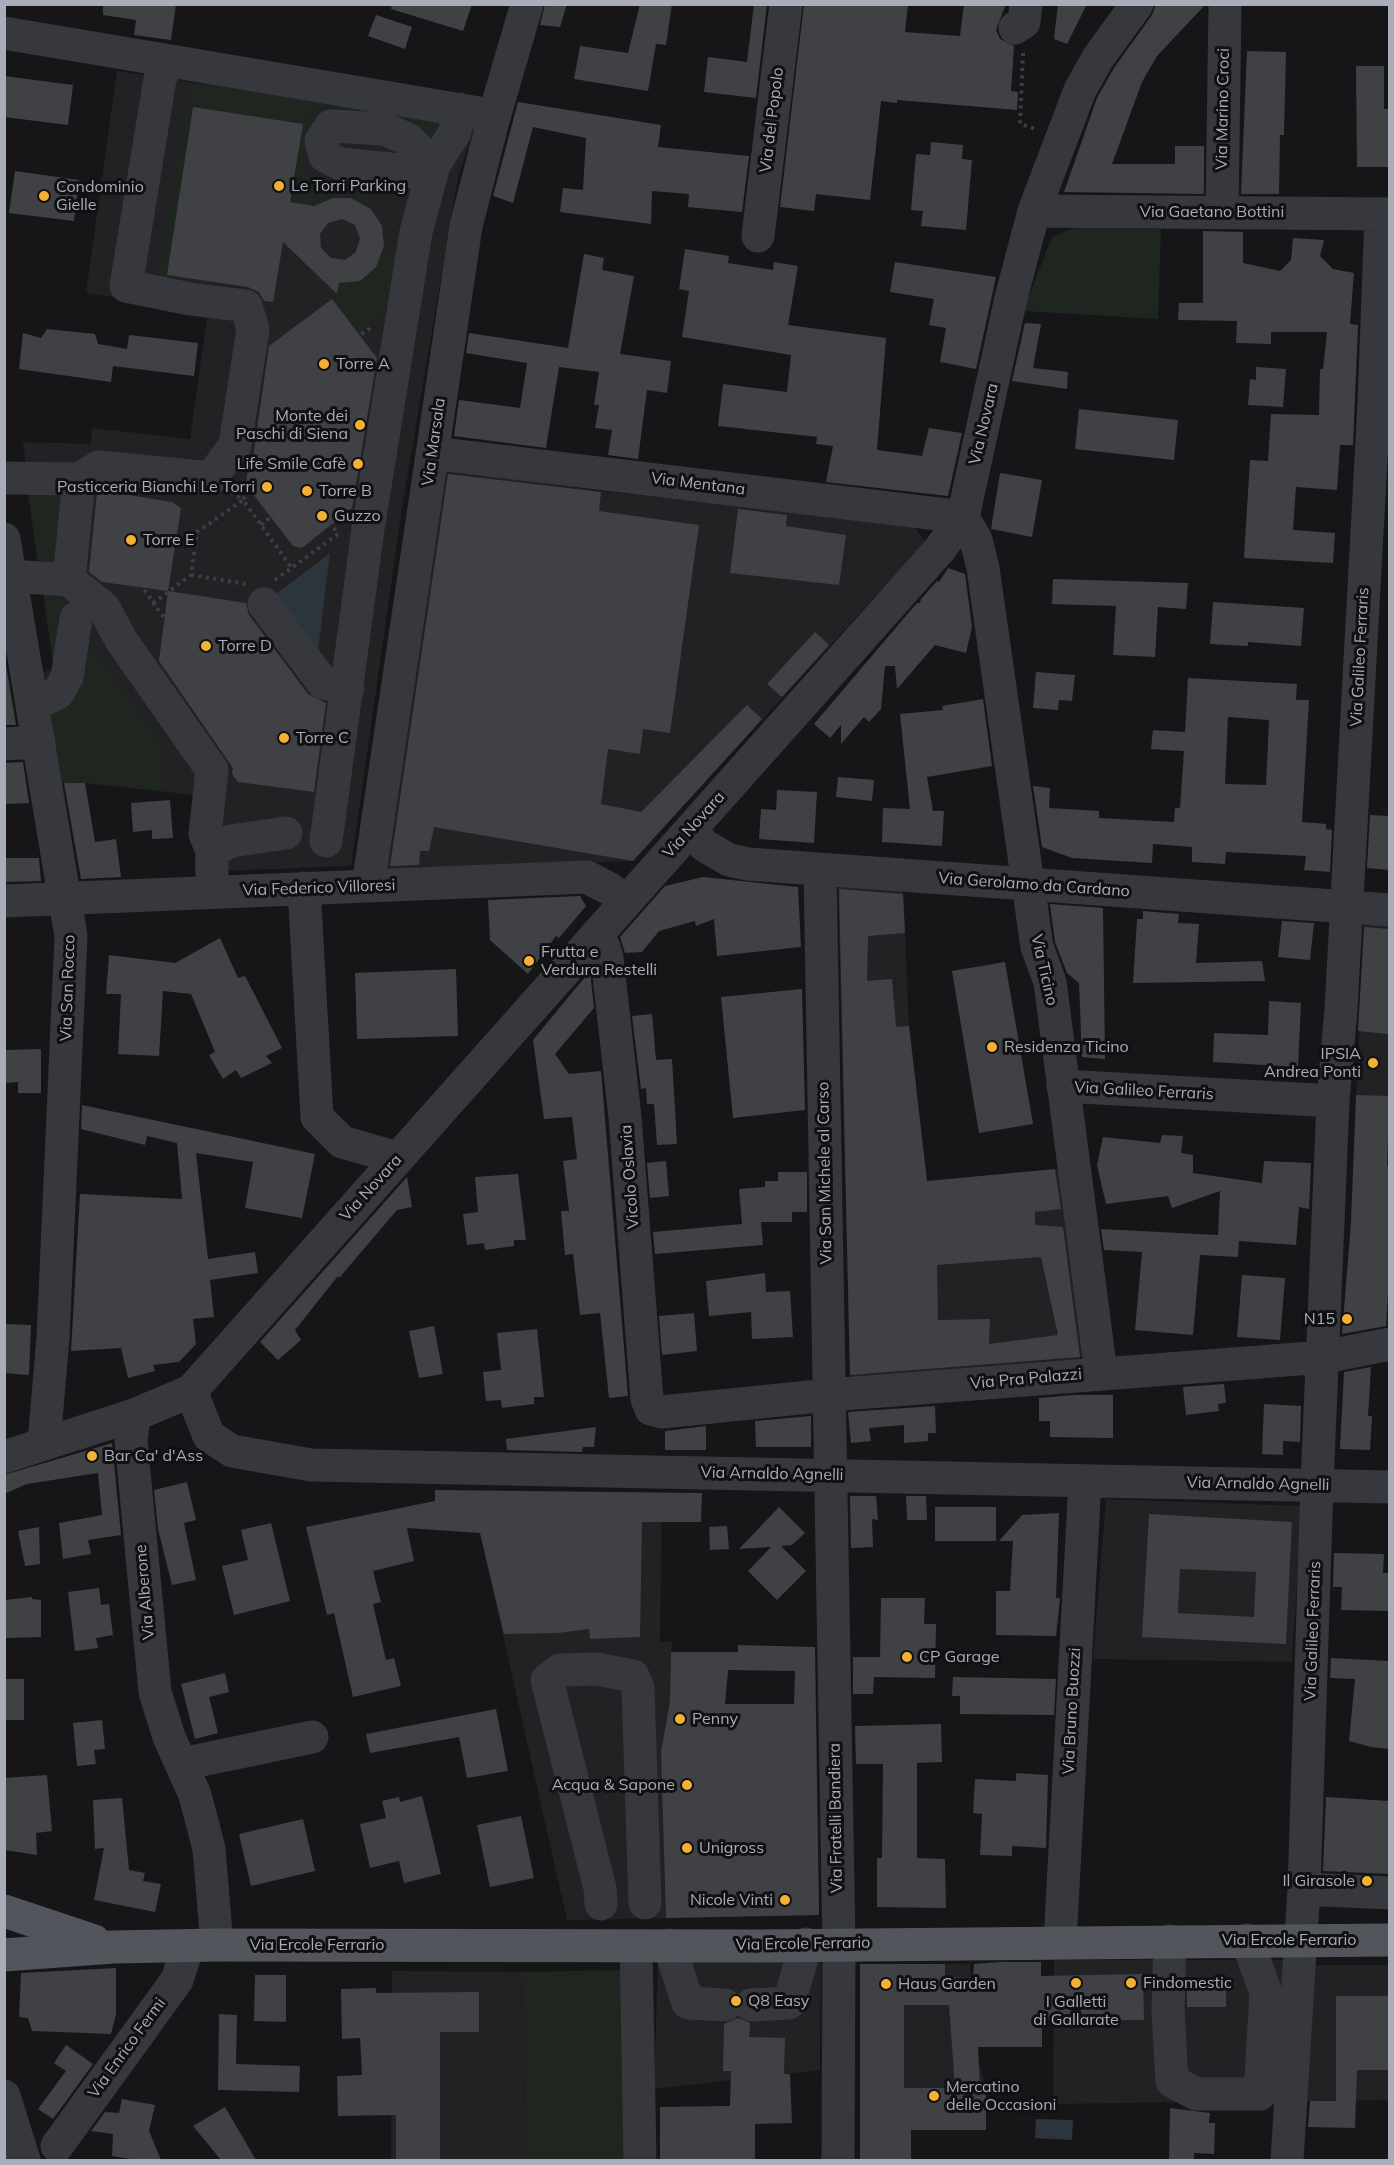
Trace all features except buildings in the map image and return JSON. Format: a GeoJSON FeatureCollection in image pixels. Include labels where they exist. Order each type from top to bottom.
{"type":"FeatureCollection","features":[{"type":"Feature","properties":{"kind":"main road"},"geometry":{"type":"LineString","coordinates":[[4,1911],[113,1947]]}},
{"type":"Feature","properties":{"kind":"main road","name":"Via Ercole Ferrario"},"geometry":{"type":"LineString","coordinates":[[4,1955],[113,1947],[202,1945],[601,1923],[649,1932],[806,1944],[1389,1940]]}},
{"type":"Feature","properties":{"kind":"street","name":"Via Marsala"},"geometry":{"type":"LineString","coordinates":[[368,886],[466,226],[494,117],[527,4]]}},
{"type":"Feature","properties":{"kind":"street","name":"Via del Popolo"},"geometry":{"type":"LineString","coordinates":[[758,236],[786,4]]}},
{"type":"Feature","properties":{"kind":"street","name":"Via Novara"},"geometry":{"type":"LineString","coordinates":[[4,1457],[134,1415],[191,1391],[940,549],[963,517],[1011,298],[1034,212],[1085,82],[1098,58],[1137,4]]}},
{"type":"Feature","properties":{"kind":"street","name":"Via Marino Croci"},"geometry":{"type":"LineString","coordinates":[[1222,213],[1225,4]]}},
{"type":"Feature","properties":{"kind":"street"},"geometry":{"type":"LineString","coordinates":[[4,33],[95,61],[167,62],[459,109],[494,117]]}},
{"type":"Feature","properties":{"kind":"street"},"geometry":{"type":"LineString","coordinates":[[11,465],[79,479],[99,467],[211,478],[235,445],[253,329],[246,306],[190,299],[126,286],[160,78],[167,62]]}},
{"type":"Feature","properties":{"kind":"street"},"geometry":{"type":"LineString","coordinates":[[326,841],[407,230],[429,179],[455,132],[459,109]]}},
{"type":"Feature","properties":{"kind":"street"},"geometry":{"type":"LineString","coordinates":[[429,179],[472,201]]}},
{"type":"Feature","properties":{"kind":"street","name":"Via Gaetano Bottini"},"geometry":{"type":"LineString","coordinates":[[1034,212],[1385,214]]}},
{"type":"Feature","properties":{"kind":"street","name":"Via Galileo Ferraris"},"geometry":{"type":"LineString","coordinates":[[1287,2160],[1304,1889],[1317,1485],[1334,1101],[1385,214]]}},
{"type":"Feature","properties":{"kind":"street","name":"Via Mentana"},"geometry":{"type":"LineString","coordinates":[[432,453],[963,517]]}},
{"type":"Feature","properties":{"kind":"street"},"geometry":{"type":"LineString","coordinates":[[69,580],[79,479]]}},
{"type":"Feature","properties":{"kind":"street","name":"Via Ticino"},"geometry":{"type":"LineString","coordinates":[[963,517],[976,540],[983,568],[1037,947],[1050,982],[1101,1373]]}},
{"type":"Feature","properties":{"kind":"street"},"geometry":{"type":"LineString","coordinates":[[368,529],[420,534]]}},
{"type":"Feature","properties":{"kind":"street","name":"Via San Rocco"},"geometry":{"type":"LineString","coordinates":[[4,538],[71,936],[52,1338],[44,1443]]}},
{"type":"Feature","properties":{"kind":"street"},"geometry":{"type":"LineString","coordinates":[[940,549],[983,568]]}},
{"type":"Feature","properties":{"kind":"street"},"geometry":{"type":"LineString","coordinates":[[10,576],[69,580],[104,608],[122,640],[212,770],[205,834],[212,851],[212,892]]}},
{"type":"Feature","properties":{"kind":"street"},"geometry":{"type":"LineString","coordinates":[[262,593],[323,683],[348,688]]}},
{"type":"Feature","properties":{"kind":"street"},"geometry":{"type":"LineString","coordinates":[[32,705],[58,693],[67,677],[76,618]]}},
{"type":"Feature","properties":{"kind":"street"},"geometry":{"type":"LineString","coordinates":[[4,744],[39,742]]}},
{"type":"Feature","properties":{"kind":"street","name":"Via Gerolamo da Cardano"},"geometry":{"type":"LineString","coordinates":[[690,830],[705,846],[729,860],[820,871],[1389,910]]}},
{"type":"Feature","properties":{"kind":"street"},"geometry":{"type":"LineString","coordinates":[[212,851],[231,841],[286,833]]}},
{"type":"Feature","properties":{"kind":"street","name":"Via San Michele al Carso"},"geometry":{"type":"LineString","coordinates":[[820,871],[830,1476]]}},
{"type":"Feature","properties":{"kind":"street","name":"Via Federico Villoresi"},"geometry":{"type":"LineString","coordinates":[[4,901],[587,877],[610,889],[626,902]]}},
{"type":"Feature","properties":{"kind":"street"},"geometry":{"type":"LineString","coordinates":[[304,888],[317,1117],[342,1142],[398,1158]]}},
{"type":"Feature","properties":{"kind":"street","name":"Vicolo Oslavia"},"geometry":{"type":"LineString","coordinates":[[595,937],[604,947],[607,958],[623,1094],[647,1399],[651,1409],[662,1412]]}},
{"type":"Feature","properties":{"kind":"street","name":"Via Galileo Ferraris"},"geometry":{"type":"LineString","coordinates":[[1063,1086],[1334,1101]]}},
{"type":"Feature","properties":{"kind":"street","name":"Via Pra Palazzi"},"geometry":{"type":"LineString","coordinates":[[662,1412],[829,1395],[1324,1357],[1389,1344]]}},
{"type":"Feature","properties":{"kind":"street","name":"Via Arnaldo Agnelli"},"geometry":{"type":"LineString","coordinates":[[191,1391],[208,1436],[232,1451],[311,1465],[1389,1487]]}},
{"type":"Feature","properties":{"kind":"street","name":"Via Alberone"},"geometry":{"type":"LineString","coordinates":[[134,1415],[131,1441],[155,1692],[170,1737],[195,1795],[209,1849],[202,1945]]}},
{"type":"Feature","properties":{"kind":"street","name":"Via Fratelli Bandiera"},"geometry":{"type":"LineString","coordinates":[[830,1476],[839,1944],[838,2160]]}},
{"type":"Feature","properties":{"kind":"street","name":"Via Bruno Buozzi"},"geometry":{"type":"LineString","coordinates":[[1060,1942],[1085,1480]]}},
{"type":"Feature","properties":{"kind":"street"},"geometry":{"type":"LineString","coordinates":[[601,1923],[600,1888],[547,1680],[560,1670],[597,1669],[633,1676],[638,1688],[649,1932],[640,2160]]}},
{"type":"Feature","properties":{"kind":"street"},"geometry":{"type":"LineString","coordinates":[[182,1764],[312,1737]]}},
{"type":"Feature","properties":{"kind":"street"},"geometry":{"type":"LineString","coordinates":[[1304,1889],[1389,1893]]}},
{"type":"Feature","properties":{"kind":"street"},"geometry":{"type":"LineString","coordinates":[[649,1932],[688,2003],[738,2005],[789,2003],[806,1944]]}},
{"type":"Feature","properties":{"kind":"street"},"geometry":{"type":"LineString","coordinates":[[1170,1941],[1168,2010],[1172,2081],[1196,2094],[1260,2094],[1266,1993],[1247,1940]]}},
{"type":"Feature","properties":{"kind":"street","name":"Via Enrico Fermi"},"geometry":{"type":"LineString","coordinates":[[57,2146],[202,1945]]}},
{"type":"Feature","properties":{"kind":"street"},"geometry":{"type":"LineString","coordinates":[[4,2096],[24,2160]]}},
{"type":"Feature","properties":{"kind":"path"},"geometry":{"type":"LineString","coordinates":[[1022,18],[1020,124],[1062,138]]}},
{"type":"Feature","properties":{"kind":"path"},"geometry":{"type":"LineString","coordinates":[[153,603],[190,575],[197,532],[243,500],[252,484]]}},
{"type":"Feature","properties":{"kind":"path"},"geometry":{"type":"LineString","coordinates":[[243,500],[291,567]]}},
{"type":"Feature","properties":{"kind":"path"},"geometry":{"type":"LineString","coordinates":[[261,525],[274,514]]}},
{"type":"Feature","properties":{"kind":"path"},"geometry":{"type":"LineString","coordinates":[[190,575],[262,593],[291,567],[338,534],[329,521]]}},
{"type":"Feature","properties":{"kind":"path"},"geometry":{"type":"LineString","coordinates":[[140,584],[170,626]]}},
{"type":"Feature","properties":{"kind":"shaded area"},"geometry":{"type":"Polygon","coordinates":[[[117,71],[476,124],[458,177],[402,508],[351,866],[195,872],[194,795],[85,783],[57,783],[40,672],[54,670],[23,442],[91,444],[92,428],[190,439],[208,311],[86,293],[117,71]]]}},
{"type":"Feature","properties":{"kind":"shaded area"},"geometry":{"type":"Polygon","coordinates":[[[190,83],[431,118],[440,122],[446,133],[422,142],[410,121],[313,105],[302,173],[359,181],[369,197],[374,198],[371,209],[354,200],[356,189],[345,188],[343,198],[333,198],[314,206],[290,202],[303,124],[193,107],[166,284],[158,283],[190,83]]]}},
{"type":"Feature","properties":{"kind":"shaded area"},"geometry":{"type":"Polygon","coordinates":[[[1074,228],[1161,229],[1158,319],[1023,311],[1052,237],[1074,228]]]}},
{"type":"Feature","properties":{"kind":"shaded area"},"geometry":{"type":"Polygon","coordinates":[[[394,244],[402,244],[391,301],[385,311],[374,320],[362,328],[353,328],[325,305],[327,292],[338,293],[339,283],[360,281],[376,267],[381,252],[392,253],[394,244]]]}},
{"type":"Feature","properties":{"kind":"shaded area"},"geometry":{"type":"Polygon","coordinates":[[[443,469],[601,491],[913,524],[925,542],[633,861],[385,869],[443,469]]]}},
{"type":"Feature","properties":{"kind":"shaded area"},"geometry":{"type":"Polygon","coordinates":[[[27,486],[67,486],[57,572],[39,570],[27,486]]]}},
{"type":"Feature","properties":{"kind":"shaded area"},"geometry":{"type":"Polygon","coordinates":[[[330,553],[317,659],[271,598],[330,553]]]}},
{"type":"Feature","properties":{"kind":"shaded area"},"geometry":{"type":"Polygon","coordinates":[[[43,592],[67,603],[54,670],[43,592]]]}},
{"type":"Feature","properties":{"kind":"shaded area"},"geometry":{"type":"Polygon","coordinates":[[[81,633],[162,744],[162,791],[85,783],[57,783],[45,710],[81,633]]]}},
{"type":"Feature","properties":{"kind":"shaded area"},"geometry":{"type":"Polygon","coordinates":[[[838,884],[903,890],[909,1026],[927,1181],[1060,1169],[1087,1351],[1075,1364],[850,1382],[838,884]]]}},
{"type":"Feature","properties":{"kind":"shaded area","name":"IPSIA Andrea Ponti"},"geometry":{"type":"Polygon","coordinates":[[[1364,922],[1389,924],[1389,1224],[1351,1222],[1364,922]]]}},
{"type":"Feature","properties":{"kind":"shaded area"},"geometry":{"type":"Polygon","coordinates":[[[662,1493],[660,1642],[673,1642],[671,1652],[730,1652],[725,1704],[814,1704],[819,1915],[567,1920],[480,1533],[662,1493]]]}},
{"type":"Feature","properties":{"kind":"shaded area"},"geometry":{"type":"Polygon","coordinates":[[[1106,1499],[1302,1506],[1292,1662],[1093,1659],[1106,1499]]]}},
{"type":"Feature","properties":{"kind":"shaded area"},"geometry":{"type":"Polygon","coordinates":[[[658,1960],[821,1960],[820,2070],[654,2089],[658,1960]]]}},
{"type":"Feature","properties":{"kind":"shaded area"},"geometry":{"type":"Polygon","coordinates":[[[1054,1960],[1285,1960],[1270,2101],[1053,2104],[1054,1960]]]}},
{"type":"Feature","properties":{"kind":"shaded area"},"geometry":{"type":"Polygon","coordinates":[[[860,1964],[970,1964],[978,2059],[986,2087],[986,2130],[860,2130],[860,1964]]]}},
{"type":"Feature","properties":{"kind":"shaded area"},"geometry":{"type":"Polygon","coordinates":[[[1316,1965],[1389,1965],[1389,2100],[1305,2101],[1316,1965]]]}},
{"type":"Feature","properties":{"kind":"shaded area"},"geometry":{"type":"Polygon","coordinates":[[[622,1970],[626,2160],[526,2160],[522,1972],[622,1970]]]}},
{"type":"Feature","properties":{"kind":"shaded area"},"geometry":{"type":"Polygon","coordinates":[[[392,1971],[522,1972],[526,2160],[391,2160],[392,1971]]]}},
{"type":"Feature","properties":{"kind":"shaded area"},"geometry":{"type":"Polygon","coordinates":[[[1036,2119],[1073,2120],[1072,2140],[1035,2138],[1036,2119]]]}},
{"type":"Feature","properties":{"kind":"place","name":"Le Torri Parking"},"geometry":{"type":"Point","coordinates":[279,186]}},
{"type":"Feature","properties":{"kind":"place","name":"Condominio Gielle"},"geometry":{"type":"Point","coordinates":[44,196]}},
{"type":"Feature","properties":{"kind":"place","name":"Torre A"},"geometry":{"type":"Point","coordinates":[324,364]}},
{"type":"Feature","properties":{"kind":"place","name":"Monte dei Paschi di Siena"},"geometry":{"type":"Point","coordinates":[360,425]}},
{"type":"Feature","properties":{"kind":"place","name":"Life Smile Cafè"},"geometry":{"type":"Point","coordinates":[358,464]}},
{"type":"Feature","properties":{"kind":"place","name":"Pasticceria Bianchi Le Torri"},"geometry":{"type":"Point","coordinates":[267,487]}},
{"type":"Feature","properties":{"kind":"place","name":"Torre B"},"geometry":{"type":"Point","coordinates":[307,491]}},
{"type":"Feature","properties":{"kind":"place","name":"Guzzo"},"geometry":{"type":"Point","coordinates":[322,516]}},
{"type":"Feature","properties":{"kind":"place","name":"Torre E"},"geometry":{"type":"Point","coordinates":[131,540]}},
{"type":"Feature","properties":{"kind":"place","name":"Torre D"},"geometry":{"type":"Point","coordinates":[206,646]}},
{"type":"Feature","properties":{"kind":"place","name":"Torre C"},"geometry":{"type":"Point","coordinates":[284,738]}},
{"type":"Feature","properties":{"kind":"place","name":"Frutta e Verdura Restelli"},"geometry":{"type":"Point","coordinates":[529,961]}},
{"type":"Feature","properties":{"kind":"place","name":"Residenza Ticino"},"geometry":{"type":"Point","coordinates":[992,1047]}},
{"type":"Feature","properties":{"kind":"place","name":"IPSIA Andrea Ponti"},"geometry":{"type":"Point","coordinates":[1373,1063]}},
{"type":"Feature","properties":{"kind":"place","name":"N15"},"geometry":{"type":"Point","coordinates":[1347,1319]}},
{"type":"Feature","properties":{"kind":"place","name":"Bar Ca' d'Ass"},"geometry":{"type":"Point","coordinates":[92,1456]}},
{"type":"Feature","properties":{"kind":"place","name":"CP Garage"},"geometry":{"type":"Point","coordinates":[907,1657]}},
{"type":"Feature","properties":{"kind":"place","name":"Penny"},"geometry":{"type":"Point","coordinates":[680,1719]}},
{"type":"Feature","properties":{"kind":"place","name":"Acqua & Sapone"},"geometry":{"type":"Point","coordinates":[687,1785]}},
{"type":"Feature","properties":{"kind":"place","name":"Unigross"},"geometry":{"type":"Point","coordinates":[687,1848]}},
{"type":"Feature","properties":{"kind":"place","name":"Il Girasole"},"geometry":{"type":"Point","coordinates":[1367,1881]}},
{"type":"Feature","properties":{"kind":"place","name":"Nicole Vinti"},"geometry":{"type":"Point","coordinates":[785,1900]}},
{"type":"Feature","properties":{"kind":"place","name":"I Galletti di Gallarate"},"geometry":{"type":"Point","coordinates":[1076,1983]}},
{"type":"Feature","properties":{"kind":"place","name":"Findomestic"},"geometry":{"type":"Point","coordinates":[1131,1983]}},
{"type":"Feature","properties":{"kind":"place","name":"Haus Garden"},"geometry":{"type":"Point","coordinates":[886,1984]}},
{"type":"Feature","properties":{"kind":"place","name":"Q8 Easy"},"geometry":{"type":"Point","coordinates":[736,2001]}},
{"type":"Feature","properties":{"kind":"place","name":"Mercatino delle Occasioni"},"geometry":{"type":"Point","coordinates":[934,2096]}}]}
